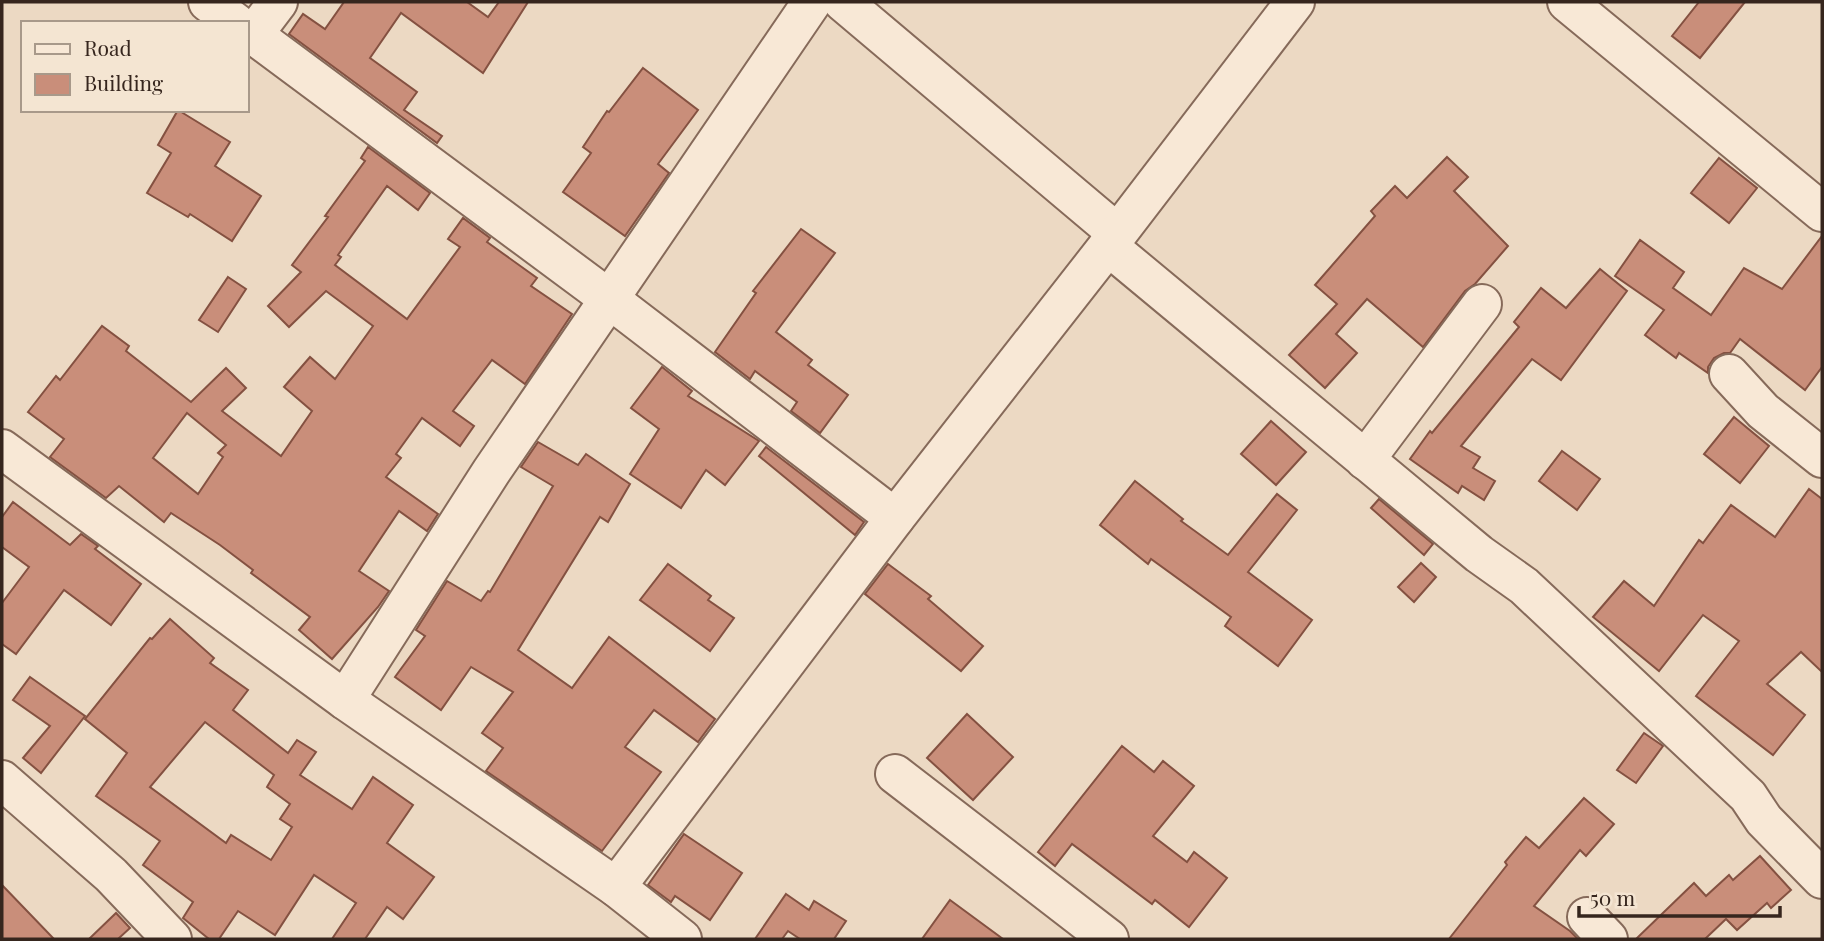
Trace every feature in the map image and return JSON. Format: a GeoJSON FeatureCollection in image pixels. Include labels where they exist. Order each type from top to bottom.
{"type":"FeatureCollection","features":[{"type":"Feature","properties":{"kind":"street"},"geometry":{"type":"LineString","coordinates":[[208,2],[233,21]]}},
{"type":"Feature","properties":{"kind":"street"},"geometry":{"type":"LineString","coordinates":[[248,27],[278,2]]}},
{"type":"Feature","properties":{"kind":"street"},"geometry":{"type":"LineString","coordinates":[[345,700],[491,472],[812,2]]}},
{"type":"Feature","properties":{"kind":"street"},"geometry":{"type":"LineString","coordinates":[[843,2],[1365,460],[1479,554],[1534,595],[1748,796],[1765,820],[1822,879]]}},
{"type":"Feature","properties":{"kind":"street"},"geometry":{"type":"LineString","coordinates":[[616,887],[895,518],[1295,2]]}},
{"type":"Feature","properties":{"kind":"street"},"geometry":{"type":"LineString","coordinates":[[1567,2],[1822,212]]}},
{"type":"Feature","properties":{"kind":"street"},"geometry":{"type":"LineString","coordinates":[[248,32],[608,298],[895,518]]}},
{"type":"Feature","properties":{"kind":"street"},"geometry":{"type":"LineString","coordinates":[[1365,460],[1482,304]]}},
{"type":"Feature","properties":{"kind":"street"},"geometry":{"type":"LineString","coordinates":[[1729,374],[1763,411],[1822,458]]}},
{"type":"Feature","properties":{"kind":"street"},"geometry":{"type":"LineString","coordinates":[[2,449],[345,700],[616,887],[682,939]]}},
{"type":"Feature","properties":{"kind":"street"},"geometry":{"type":"LineString","coordinates":[[895,774],[1109,939]]}},
{"type":"Feature","properties":{"kind":"street"},"geometry":{"type":"LineString","coordinates":[[2,780],[111,874],[172,939]]}},
{"type":"Feature","properties":{"kind":"building"},"geometry":{"type":"Polygon","coordinates":[[[344,2],[467,2],[488,17],[499,2],[528,2],[483,73],[401,13],[370,58],[417,92],[404,110],[442,136],[437,143],[289,34],[303,14],[325,29],[344,2]]]}},
{"type":"Feature","properties":{"kind":"building"},"geometry":{"type":"Polygon","coordinates":[[[1699,2],[1745,2],[1700,58],[1672,36],[1699,2]]]}},
{"type":"Feature","properties":{"kind":"building"},"geometry":{"type":"Polygon","coordinates":[[[643,68],[698,110],[658,164],[669,173],[625,236],[563,192],[591,153],[583,147],[607,111],[609,112],[643,68]]]}},
{"type":"Feature","properties":{"kind":"building"},"geometry":{"type":"Polygon","coordinates":[[[177,112],[181,112],[230,142],[215,166],[261,196],[232,241],[190,214],[188,217],[147,193],[171,153],[158,145],[177,112]]]}},
{"type":"Feature","properties":{"kind":"building"},"geometry":{"type":"Polygon","coordinates":[[[368,147],[430,193],[418,210],[387,186],[338,255],[341,257],[335,265],[407,319],[460,247],[448,239],[463,218],[490,238],[487,242],[537,278],[531,286],[572,314],[525,384],[492,360],[453,411],[474,426],[460,446],[422,418],[396,454],[401,458],[386,477],[438,514],[427,531],[399,511],[359,571],[389,591],[332,659],[299,630],[310,617],[251,573],[253,570],[220,545],[171,513],[164,522],[119,486],[106,498],[50,457],[64,439],[28,412],[56,376],[60,380],[102,326],[129,346],[126,351],[191,402],[226,368],[246,388],[222,411],[281,456],[312,411],[284,387],[310,357],[335,379],[373,326],[326,291],[289,327],[268,306],[301,272],[292,265],[365,161],[361,158],[368,147]],[[187,413],[153,458],[198,494],[223,457],[218,453],[226,445],[187,413]]]}},
{"type":"Feature","properties":{"kind":"building"},"geometry":{"type":"Polygon","coordinates":[[[1447,157],[1468,177],[1454,191],[1508,246],[1475,284],[1465,291],[1423,347],[1367,299],[1336,334],[1357,353],[1325,388],[1289,355],[1337,304],[1315,285],[1375,216],[1371,211],[1395,186],[1407,198],[1447,157]]]}},
{"type":"Feature","properties":{"kind":"building"},"geometry":{"type":"Polygon","coordinates":[[[1719,158],[1757,188],[1729,223],[1691,193],[1719,158]]]}},
{"type":"Feature","properties":{"kind":"building"},"geometry":{"type":"Polygon","coordinates":[[[801,229],[835,253],[776,332],[812,360],[808,365],[848,395],[820,433],[791,411],[797,402],[755,371],[750,379],[715,352],[756,293],[753,291],[801,229]]]}},
{"type":"Feature","properties":{"kind":"building"},"geometry":{"type":"Polygon","coordinates":[[[1822,236],[1822,367],[1805,390],[1740,339],[1730,353],[1714,358],[1708,367],[1708,373],[1679,353],[1676,358],[1645,335],[1664,310],[1615,276],[1640,240],[1684,272],[1673,288],[1711,315],[1744,268],[1782,289],[1822,236]]]}},
{"type":"Feature","properties":{"kind":"building"},"geometry":{"type":"Polygon","coordinates":[[[1600,269],[1627,291],[1561,380],[1532,359],[1461,446],[1480,457],[1473,468],[1495,481],[1484,500],[1462,486],[1458,493],[1410,459],[1430,431],[1432,433],[1519,327],[1514,322],[1541,288],[1566,308],[1600,269]]]}},
{"type":"Feature","properties":{"kind":"building"},"geometry":{"type":"Polygon","coordinates":[[[228,277],[246,289],[218,332],[199,320],[228,277]]]}},
{"type":"Feature","properties":{"kind":"building"},"geometry":{"type":"Polygon","coordinates":[[[662,367],[692,391],[688,396],[759,441],[725,485],[706,470],[681,508],[630,474],[659,429],[631,408],[662,367]]]}},
{"type":"Feature","properties":{"kind":"building"},"geometry":{"type":"Polygon","coordinates":[[[1734,417],[1769,446],[1740,483],[1704,454],[1734,417]]]}},
{"type":"Feature","properties":{"kind":"building"},"geometry":{"type":"Polygon","coordinates":[[[1271,421],[1306,452],[1276,485],[1241,454],[1271,421]]]}},
{"type":"Feature","properties":{"kind":"building"},"geometry":{"type":"Polygon","coordinates":[[[538,442],[578,465],[586,454],[630,484],[608,522],[600,517],[518,650],[572,688],[609,637],[715,719],[698,742],[654,710],[625,747],[661,772],[602,851],[486,771],[503,748],[482,733],[513,692],[471,667],[441,710],[395,677],[425,636],[416,630],[447,581],[481,601],[488,591],[490,592],[553,486],[521,467],[538,442]]]}},
{"type":"Feature","properties":{"kind":"building"},"geometry":{"type":"Polygon","coordinates":[[[766,447],[864,522],[855,535],[759,456],[766,447]]]}},
{"type":"Feature","properties":{"kind":"building"},"geometry":{"type":"Polygon","coordinates":[[[1562,451],[1600,479],[1577,510],[1539,481],[1562,451]]]}},
{"type":"Feature","properties":{"kind":"building"},"geometry":{"type":"Polygon","coordinates":[[[1135,481],[1183,519],[1181,521],[1228,555],[1277,494],[1297,510],[1248,572],[1312,620],[1278,666],[1225,626],[1231,617],[1151,559],[1148,564],[1100,525],[1135,481]]]}},
{"type":"Feature","properties":{"kind":"building"},"geometry":{"type":"Polygon","coordinates":[[[1809,489],[1822,499],[1822,672],[1801,652],[1767,684],[1805,715],[1773,755],[1696,696],[1739,641],[1703,615],[1659,671],[1593,617],[1624,581],[1654,606],[1699,540],[1703,543],[1731,505],[1775,537],[1809,489]]]}},
{"type":"Feature","properties":{"kind":"building"},"geometry":{"type":"Polygon","coordinates":[[[1379,499],[1433,544],[1424,555],[1371,508],[1379,499]]]}},
{"type":"Feature","properties":{"kind":"building"},"geometry":{"type":"Polygon","coordinates":[[[13,502],[70,545],[81,534],[98,546],[95,549],[141,584],[111,625],[64,590],[16,654],[2,644],[2,603],[29,567],[2,547],[2,517],[13,502]]]}},
{"type":"Feature","properties":{"kind":"building"},"geometry":{"type":"Polygon","coordinates":[[[1421,563],[1436,577],[1414,602],[1398,587],[1421,563]]]}},
{"type":"Feature","properties":{"kind":"building"},"geometry":{"type":"Polygon","coordinates":[[[668,564],[711,596],[708,600],[734,618],[710,651],[640,600],[668,564]]]}},
{"type":"Feature","properties":{"kind":"building"},"geometry":{"type":"Polygon","coordinates":[[[888,564],[931,596],[928,599],[983,646],[961,671],[865,594],[888,564]]]}},
{"type":"Feature","properties":{"kind":"building"},"geometry":{"type":"Polygon","coordinates":[[[170,619],[214,658],[210,663],[248,690],[233,710],[288,753],[297,740],[316,752],[300,775],[352,809],[373,777],[413,805],[387,843],[434,877],[403,919],[387,907],[365,939],[332,939],[356,903],[314,875],[275,935],[238,911],[219,939],[209,939],[183,918],[193,902],[143,865],[160,841],[96,796],[127,753],[85,719],[150,638],[152,639],[170,619]],[[205,722],[150,787],[226,843],[231,835],[271,860],[292,827],[280,819],[290,804],[267,787],[274,775],[205,722]]]}},
{"type":"Feature","properties":{"kind":"building"},"geometry":{"type":"Polygon","coordinates":[[[30,677],[85,716],[41,773],[23,758],[50,726],[13,700],[30,677]]]}},
{"type":"Feature","properties":{"kind":"building"},"geometry":{"type":"Polygon","coordinates":[[[967,714],[1013,757],[973,800],[927,758],[967,714]]]}},
{"type":"Feature","properties":{"kind":"building"},"geometry":{"type":"Polygon","coordinates":[[[1644,733],[1663,746],[1636,783],[1617,770],[1644,733]]]}},
{"type":"Feature","properties":{"kind":"building"},"geometry":{"type":"Polygon","coordinates":[[[1122,746],[1154,772],[1163,761],[1194,786],[1153,836],[1187,862],[1194,852],[1227,878],[1189,927],[1155,900],[1152,904],[1072,844],[1055,866],[1038,852],[1122,746]]]}},
{"type":"Feature","properties":{"kind":"building"},"geometry":{"type":"Polygon","coordinates":[[[1584,798],[1614,824],[1586,856],[1580,850],[1534,906],[1578,939],[1449,939],[1526,837],[1539,848],[1584,798]]]}},
{"type":"Feature","properties":{"kind":"building"},"geometry":{"type":"Polygon","coordinates":[[[684,834],[742,873],[710,920],[675,896],[671,902],[648,885],[684,834]]]}},
{"type":"Feature","properties":{"kind":"building"},"geometry":{"type":"Polygon","coordinates":[[[1760,856],[1791,890],[1771,908],[1767,903],[1737,930],[1726,919],[1705,939],[1636,939],[1694,883],[1706,896],[1729,875],[1733,880],[1760,856]]]}},
{"type":"Feature","properties":{"kind":"building"},"geometry":{"type":"Polygon","coordinates":[[[2,885],[54,939],[2,939],[2,885]]]}},
{"type":"Feature","properties":{"kind":"building"},"geometry":{"type":"Polygon","coordinates":[[[786,894],[809,910],[814,901],[846,921],[834,939],[800,939],[788,931],[782,939],[755,939],[786,894]]]}},
{"type":"Feature","properties":{"kind":"building"},"geometry":{"type":"Polygon","coordinates":[[[950,900],[1003,939],[922,939],[950,900]]]}},
{"type":"Feature","properties":{"kind":"building"},"geometry":{"type":"Polygon","coordinates":[[[116,913],[130,928],[118,939],[89,939],[116,913]]]}}]}
